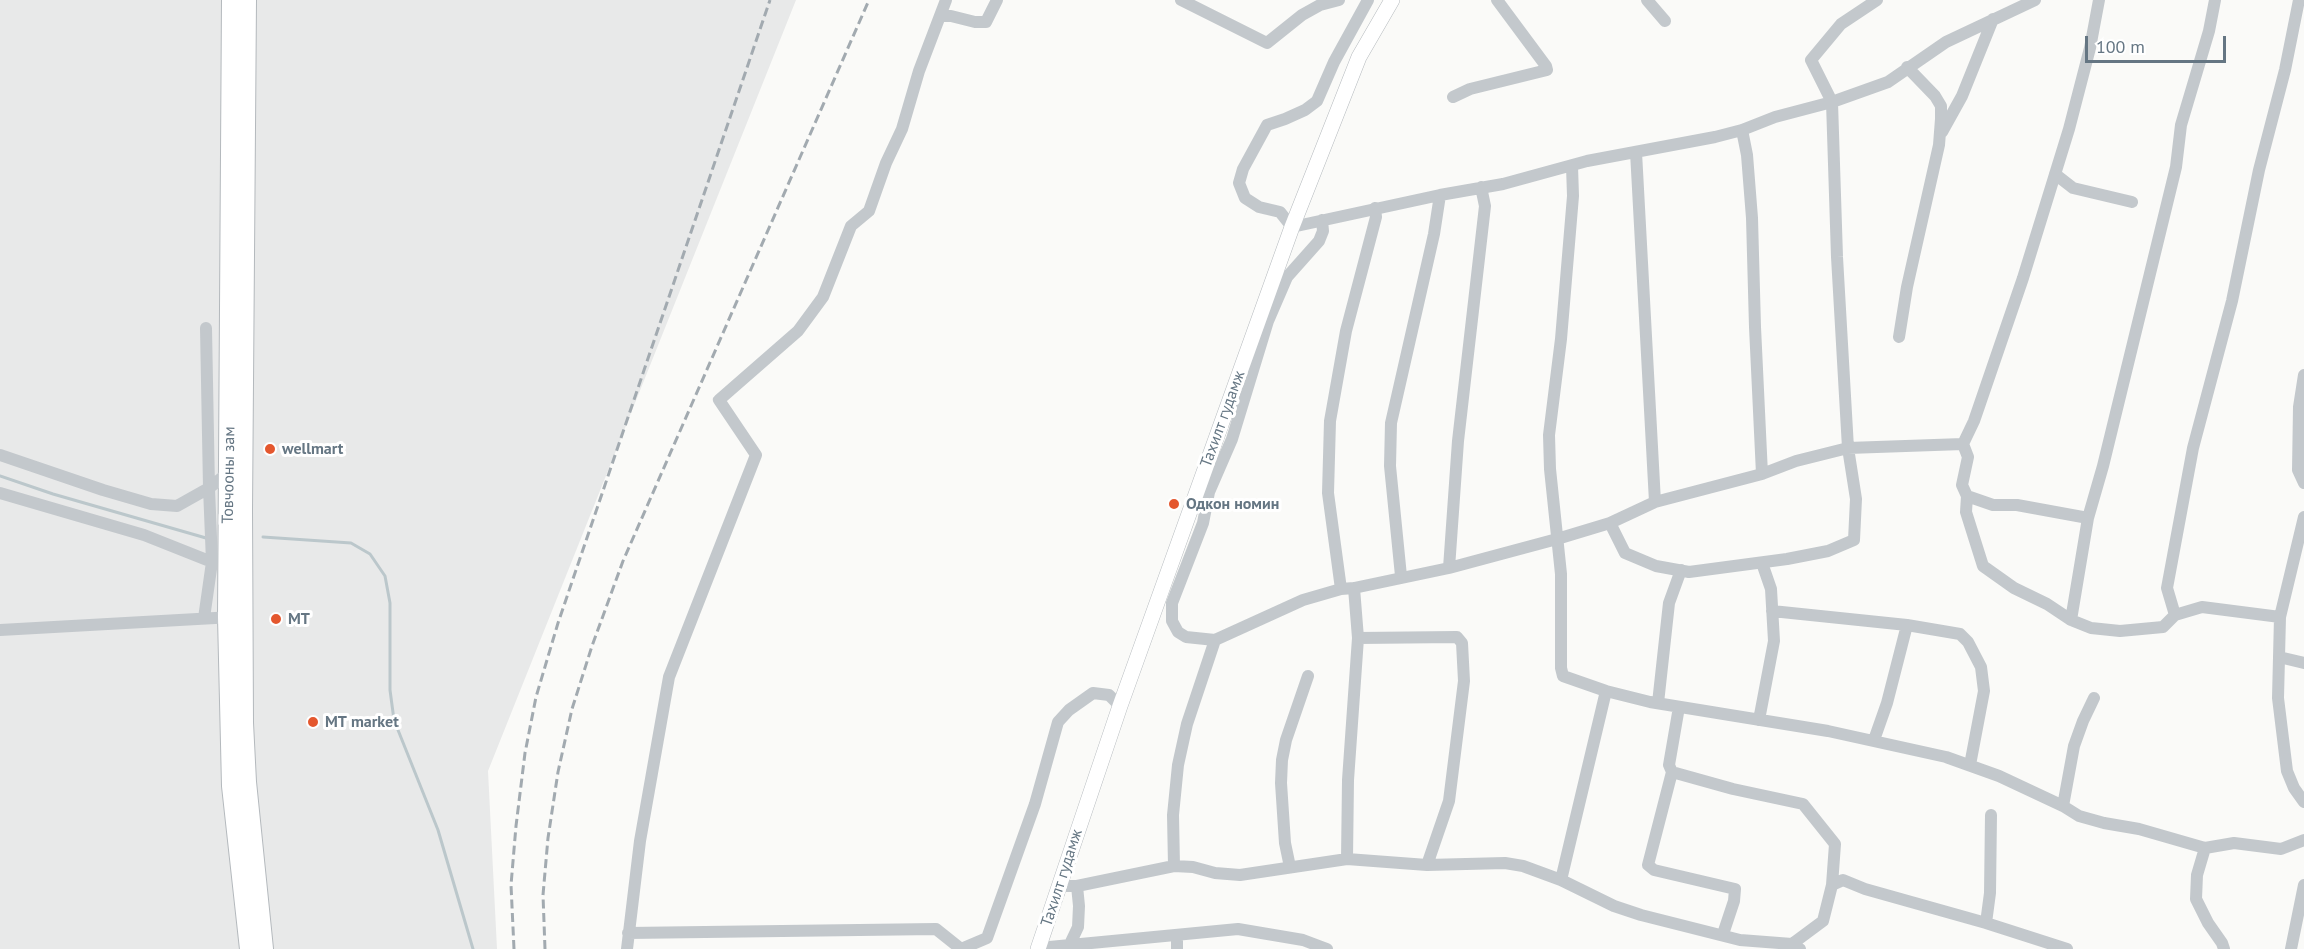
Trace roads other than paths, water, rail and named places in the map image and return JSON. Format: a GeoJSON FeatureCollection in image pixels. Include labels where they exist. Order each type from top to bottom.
{"type":"FeatureCollection","features":[{"type":"Feature","properties":{"kind":"highway","name":"Товчооны зам"},"geometry":{"type":"LineString","coordinates":[[231,0],[228,473],[245,755],[264,949]]}},
{"type":"Feature","properties":{"kind":"highway","name":"Товчооны зам"},"geometry":{"type":"LineString","coordinates":[[247,0],[231,786],[249,949]]}},
{"type":"Feature","properties":{"kind":"main road","name":"Тахилт гудамж"},"geometry":{"type":"LineString","coordinates":[[1039,949],[1058,886],[1120,706],[1171,587],[1292,227],[1359,57],[1392,0]]}},
{"type":"Feature","properties":{"kind":"street"},"geometry":{"type":"LineString","coordinates":[[627,949],[640,842],[669,677],[756,455],[719,400],[798,331],[823,297],[851,226],[869,211],[886,163],[902,129],[919,71],[946,0]]}},
{"type":"Feature","properties":{"kind":"street"},"geometry":{"type":"LineString","coordinates":[[940,16],[987,22],[998,0]]}},
{"type":"Feature","properties":{"kind":"street"},"geometry":{"type":"LineString","coordinates":[[1181,0],[1267,43],[1302,15],[1320,5],[1339,0]]}},
{"type":"Feature","properties":{"kind":"street"},"geometry":{"type":"LineString","coordinates":[[1368,0],[1334,62],[1317,101],[1305,110],[1267,125],[1243,169],[1239,183],[1245,198],[1259,207],[1280,212],[1292,227],[1375,208],[1503,184],[1572,166],[1742,130],[1774,117],[1832,102],[1888,82],[1946,42],[2035,0]]}},
{"type":"Feature","properties":{"kind":"street"},"geometry":{"type":"LineString","coordinates":[[1453,97],[1470,89],[1547,70],[1497,0]]}},
{"type":"Feature","properties":{"kind":"street"},"geometry":{"type":"LineString","coordinates":[[1647,0],[1665,21]]}},
{"type":"Feature","properties":{"kind":"street"},"geometry":{"type":"LineString","coordinates":[[1811,60],[1841,24],[1877,0]]}},
{"type":"Feature","properties":{"kind":"street"},"geometry":{"type":"LineString","coordinates":[[2099,0],[2090,48],[2055,174],[1990,376],[1963,444],[1968,457],[1962,485],[1967,496],[1966,512],[1983,566],[2014,588],[2047,604],[2071,620],[2091,628],[2120,631],[2163,627],[2175,615],[2202,607],[2280,618]]}},
{"type":"Feature","properties":{"kind":"street"},"geometry":{"type":"LineString","coordinates":[[2071,620],[2088,518],[2103,466],[2176,167],[2181,125],[2216,0]]}},
{"type":"Feature","properties":{"kind":"street"},"geometry":{"type":"LineString","coordinates":[[2175,615],[2167,588],[2193,448],[2232,301],[2259,170],[2285,69],[2299,0]]}},
{"type":"Feature","properties":{"kind":"street"},"geometry":{"type":"LineString","coordinates":[[1940,136],[1962,96],[1993,18]]}},
{"type":"Feature","properties":{"kind":"street"},"geometry":{"type":"LineString","coordinates":[[1610,523],[1625,553],[1656,566],[1689,572],[1762,563],[1828,551],[1854,540],[1856,500],[1848,448],[1837,257],[1832,102],[1805,48]]}},
{"type":"Feature","properties":{"kind":"street"},"geometry":{"type":"LineString","coordinates":[[1899,337],[1907,287],[1940,136],[1941,106],[1935,96],[1907,67]]}},
{"type":"Feature","properties":{"kind":"street"},"geometry":{"type":"LineString","coordinates":[[1742,130],[1747,154],[1752,218],[1762,474]]}},
{"type":"Feature","properties":{"kind":"street"},"geometry":{"type":"LineString","coordinates":[[1636,152],[1655,502]]}},
{"type":"Feature","properties":{"kind":"street"},"geometry":{"type":"LineString","coordinates":[[1572,166],[1573,196],[1561,339],[1549,435],[1561,574],[1561,668],[1563,676],[1606,691],[1658,703],[1874,740],[1970,765],[2063,806],[2079,816],[2139,829],[2205,848],[2234,843],[2281,849],[2304,840]]}},
{"type":"Feature","properties":{"kind":"street"},"geometry":{"type":"LineString","coordinates":[[2055,174],[2073,188],[2132,202]]}},
{"type":"Feature","properties":{"kind":"street"},"geometry":{"type":"LineString","coordinates":[[1449,568],[1458,441],[1485,206],[1481,187]]}},
{"type":"Feature","properties":{"kind":"street"},"geometry":{"type":"LineString","coordinates":[[1401,576],[1390,466],[1391,423],[1434,234],[1440,195]]}},
{"type":"Feature","properties":{"kind":"street"},"geometry":{"type":"LineString","coordinates":[[1347,859],[1348,780],[1358,638],[1328,493],[1330,421],[1346,331],[1376,217],[1375,208]]}},
{"type":"Feature","properties":{"kind":"street"},"geometry":{"type":"LineString","coordinates":[[1204,489],[1239,416],[1268,321],[1287,277],[1318,241],[1323,231],[1322,220]]}},
{"type":"Feature","properties":{"kind":"street"},"geometry":{"type":"LineString","coordinates":[[204,618],[212,562],[206,328]]}},
{"type":"Feature","properties":{"kind":"street"},"geometry":{"type":"LineString","coordinates":[[2304,375],[2299,407],[2298,470],[2304,483]]}},
{"type":"Feature","properties":{"kind":"street"},"geometry":{"type":"LineString","coordinates":[[1171,587],[1172,621],[1178,632],[1186,636],[1215,640],[1302,600],[1401,576],[1449,568],[1557,539],[1610,523],[1655,502],[1762,474],[1796,461],[1848,448],[1963,444]]}},
{"type":"Feature","properties":{"kind":"street"},"geometry":{"type":"LineString","coordinates":[[0,455],[151,504],[177,506],[209,488],[228,473]]}},
{"type":"Feature","properties":{"kind":"street"},"geometry":{"type":"LineString","coordinates":[[0,493],[144,535],[212,562]]}},
{"type":"Feature","properties":{"kind":"street"},"geometry":{"type":"LineString","coordinates":[[1967,496],[1993,505],[2017,505],[2088,518]]}},
{"type":"Feature","properties":{"kind":"street"},"geometry":{"type":"LineString","coordinates":[[2303,800],[2294,788],[2287,771],[2278,698],[2280,618],[2304,517]]}},
{"type":"Feature","properties":{"kind":"street"},"geometry":{"type":"LineString","coordinates":[[1759,720],[1774,641],[1771,589],[1762,563]]}},
{"type":"Feature","properties":{"kind":"street"},"geometry":{"type":"LineString","coordinates":[[1658,703],[1669,603],[1681,570]]}},
{"type":"Feature","properties":{"kind":"street"},"geometry":{"type":"LineString","coordinates":[[1773,611],[1908,625],[1960,634],[1968,642],[1981,667],[1984,691],[1970,765]]}},
{"type":"Feature","properties":{"kind":"street"},"geometry":{"type":"LineString","coordinates":[[0,630],[235,617]]}},
{"type":"Feature","properties":{"kind":"street"},"geometry":{"type":"LineString","coordinates":[[1874,740],[1887,703],[1908,625]]}},
{"type":"Feature","properties":{"kind":"street"},"geometry":{"type":"LineString","coordinates":[[1358,638],[1457,637],[1462,643],[1464,681],[1451,791],[1427,865]]}},
{"type":"Feature","properties":{"kind":"street"},"geometry":{"type":"LineString","coordinates":[[1174,866],[1173,815],[1178,765],[1187,724],[1215,640]]}},
{"type":"Feature","properties":{"kind":"street"},"geometry":{"type":"LineString","coordinates":[[2279,657],[2304,663]]}},
{"type":"Feature","properties":{"kind":"street"},"geometry":{"type":"LineString","coordinates":[[1290,867],[1285,843],[1281,783],[1282,760],[1286,740],[1308,676]]}},
{"type":"Feature","properties":{"kind":"street"},"geometry":{"type":"LineString","coordinates":[[1561,880],[1606,691]]}},
{"type":"Feature","properties":{"kind":"street"},"geometry":{"type":"LineString","coordinates":[[628,933],[936,928],[961,949],[987,938],[1035,804],[1058,722],[1093,693],[1109,695],[1120,706]]}},
{"type":"Feature","properties":{"kind":"street"},"geometry":{"type":"LineString","coordinates":[[2063,806],[2074,746],[2094,698]]}},
{"type":"Feature","properties":{"kind":"street"},"geometry":{"type":"LineString","coordinates":[[1679,707],[1669,765],[1672,772],[1648,865],[1654,870],[1735,889],[1734,901],[1724,934]]}},
{"type":"Feature","properties":{"kind":"street"},"geometry":{"type":"LineString","coordinates":[[1058,886],[1077,886],[1174,866],[1240,875],[1347,859],[1427,865],[1505,864],[1523,866],[1561,880],[1623,909],[1740,940],[1796,947],[1824,921],[1832,885],[1834,844],[1803,804],[1733,789],[1672,772]]}},
{"type":"Feature","properties":{"kind":"street"},"geometry":{"type":"LineString","coordinates":[[1986,923],[1990,893],[1991,815]]}},
{"type":"Feature","properties":{"kind":"street"},"geometry":{"type":"LineString","coordinates":[[2205,848],[2197,875],[2196,899],[2224,949]]}},
{"type":"Feature","properties":{"kind":"street"},"geometry":{"type":"LineString","coordinates":[[1832,885],[1843,880],[1865,889],[1986,923],[2067,949]]}},
{"type":"Feature","properties":{"kind":"street"},"geometry":{"type":"LineString","coordinates":[[2291,949],[2304,885]]}},
{"type":"Feature","properties":{"kind":"street"},"geometry":{"type":"LineString","coordinates":[[1070,944],[1078,927],[1077,886]]}},
{"type":"Feature","properties":{"kind":"street"},"geometry":{"type":"LineString","coordinates":[[1039,949],[1070,944],[1122,944],[1177,935],[1238,929],[1303,940],[1323,948]]}},
{"type":"Feature","properties":{"kind":"street"},"geometry":{"type":"LineString","coordinates":[[1177,935],[1177,949]]}},
{"type":"Feature","properties":{"kind":"waterway"},"geometry":{"type":"LineString","coordinates":[[0,476],[53,494],[206,538]]}},
{"type":"Feature","properties":{"kind":"waterway"},"geometry":{"type":"LineString","coordinates":[[263,537],[351,543],[370,554],[385,576],[390,603],[390,690],[394,720],[438,830],[473,949]]}},
{"type":"Feature","properties":{"kind":"railway"},"geometry":{"type":"LineString","coordinates":[[514,949],[511,885],[516,826],[525,753],[536,697],[558,623],[770,0]]}},
{"type":"Feature","properties":{"kind":"railway"},"geometry":{"type":"LineString","coordinates":[[545,949],[543,895],[548,838],[558,772],[572,709],[592,646],[623,561],[869,0]]}},
{"type":"Feature","properties":{"kind":"place","name":"wellmart"},"geometry":{"type":"Point","coordinates":[270,449]}},
{"type":"Feature","properties":{"kind":"place","name":"Одкон номин"},"geometry":{"type":"Point","coordinates":[1174,504]}},
{"type":"Feature","properties":{"kind":"place","name":"МТ"},"geometry":{"type":"Point","coordinates":[276,619]}},
{"type":"Feature","properties":{"kind":"place","name":"MT market"},"geometry":{"type":"Point","coordinates":[313,722]}}]}
